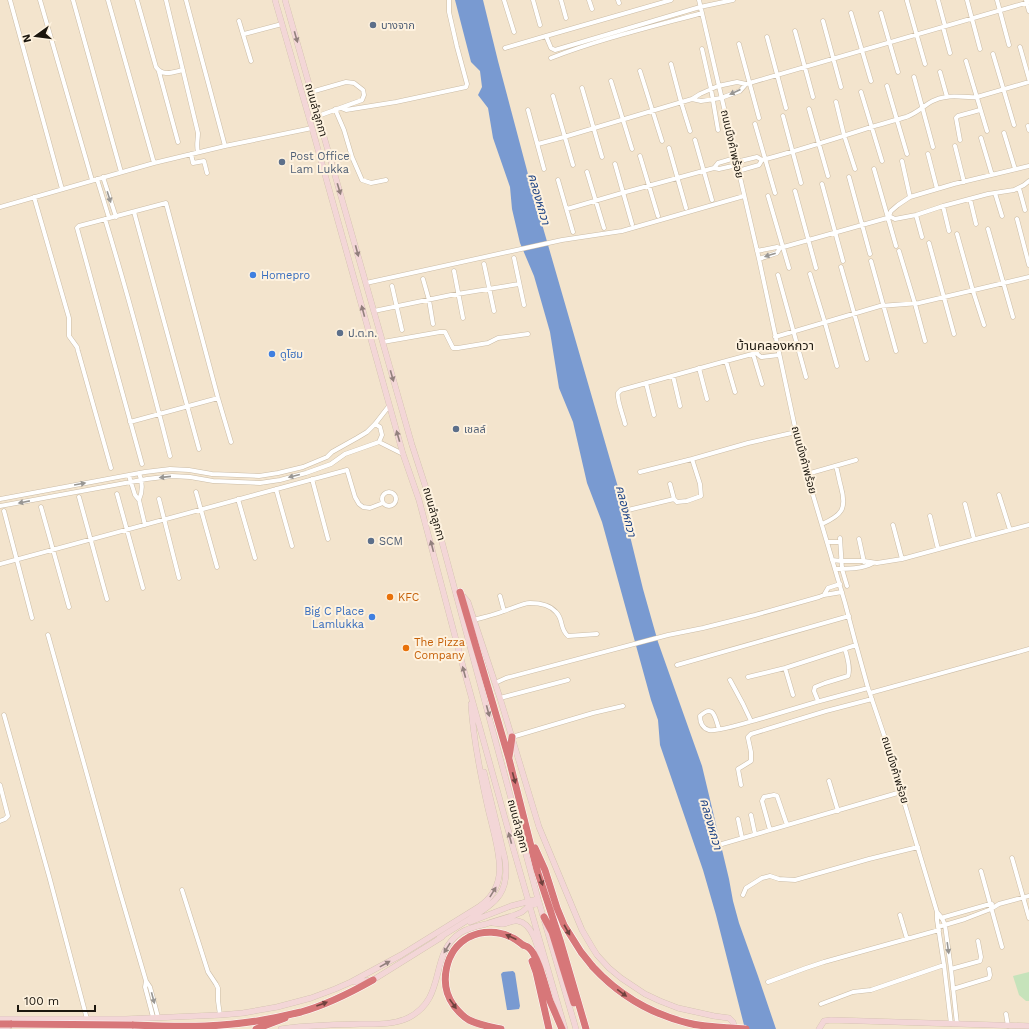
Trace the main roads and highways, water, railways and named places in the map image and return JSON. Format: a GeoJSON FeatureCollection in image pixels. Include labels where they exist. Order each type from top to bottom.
{"type":"FeatureCollection","features":[{"type":"Feature","properties":{"kind":"highway"},"geometry":{"type":"LineString","coordinates":[[460,592],[509,759],[537,870],[560,940],[585,1029]]}},
{"type":"Feature","properties":{"kind":"highway"},"geometry":{"type":"LineString","coordinates":[[509,759],[512,737]]}},
{"type":"Feature","properties":{"kind":"highway"},"geometry":{"type":"LineString","coordinates":[[527,829],[545,870],[564,925],[581,952],[608,982],[625,995],[655,1012],[688,1023],[714,1027],[746,1029]]}},
{"type":"Feature","properties":{"kind":"highway"},"geometry":{"type":"LineString","coordinates":[[544,917],[552,932],[568,984],[585,1029]]}},
{"type":"Feature","properties":{"kind":"highway"},"geometry":{"type":"LineString","coordinates":[[501,1029],[469,1020],[458,1011],[451,1002],[446,991],[446,967],[456,948],[466,939],[483,933],[505,934],[515,938],[523,946],[531,958],[534,966],[549,1029]]}},
{"type":"Feature","properties":{"kind":"highway"},"geometry":{"type":"LineString","coordinates":[[523,946],[529,948],[538,962],[551,1002],[564,1029]]}},
{"type":"Feature","properties":{"kind":"highway"},"geometry":{"type":"LineString","coordinates":[[256,1029],[337,999],[373,980]]}},
{"type":"Feature","properties":{"kind":"highway"},"geometry":{"type":"LineString","coordinates":[[0,1024],[203,1026],[257,1021],[302,1012]]}},
{"type":"Feature","properties":{"kind":"main road","name":"ถนนลำลูกกา"},"geometry":{"type":"LineString","coordinates":[[275,0],[389,406],[403,454],[419,500],[470,692],[564,1029]]}},
{"type":"Feature","properties":{"kind":"main road","name":"ถนนลำลูกกา"},"geometry":{"type":"LineString","coordinates":[[285,0],[412,445],[435,516],[524,848],[576,1029]]}},
{"type":"Feature","properties":{"kind":"main road"},"geometry":{"type":"LineString","coordinates":[[453,580],[468,602],[500,698],[539,827],[582,930],[597,956],[621,978],[645,994],[678,1008],[729,1018],[733,1022],[735,1029]]}},
{"type":"Feature","properties":{"kind":"main road"},"geometry":{"type":"LineString","coordinates":[[0,1020],[29,1018],[87,1019],[220,1015],[243,1013],[277,1007],[311,998],[351,982],[401,955],[480,906],[489,898],[496,888],[499,876],[499,860],[484,791],[472,721],[470,692]]}},
{"type":"Feature","properties":{"kind":"main road"},"geometry":{"type":"LineString","coordinates":[[351,982],[373,980],[489,907],[495,901],[503,888],[506,877],[505,859],[472,721]]}},
{"type":"Feature","properties":{"kind":"main road"},"geometry":{"type":"LineString","coordinates":[[514,851],[524,848]]}},
{"type":"Feature","properties":{"kind":"main road"},"geometry":{"type":"LineString","coordinates":[[439,938],[473,920],[501,909],[520,903],[529,904],[539,901]]}},
{"type":"Feature","properties":{"kind":"main road"},"geometry":{"type":"LineString","coordinates":[[281,1029],[306,1026],[393,1022],[415,1014],[426,1004],[432,995],[442,957],[452,940],[461,932],[466,930],[522,912],[529,904]]}},
{"type":"Feature","properties":{"kind":"main road"},"geometry":{"type":"LineString","coordinates":[[501,909],[508,908],[512,910],[511,914],[504,918]]}},
{"type":"Feature","properties":{"kind":"main road"},"geometry":{"type":"LineString","coordinates":[[488,923],[502,924],[517,921],[526,924],[536,944],[548,986],[557,1002]]}},
{"type":"Feature","properties":{"kind":"main road"},"geometry":{"type":"LineString","coordinates":[[2,1029],[29,1018]]}},
{"type":"Feature","properties":{"kind":"main road"},"geometry":{"type":"LineString","coordinates":[[819,1029],[824,1020],[1029,1026]]}},
{"type":"Feature","properties":{"kind":"water","name":"คลองหกวา"},"geometry":{"type":"Polygon","coordinates":[[[455,0],[483,0],[533,193],[629,521],[630,536],[658,642],[702,766],[739,923],[776,1029],[745,1029],[703,870],[660,745],[658,720],[651,700],[602,522],[587,483],[573,422],[559,388],[550,332],[534,276],[520,243],[512,209],[510,187],[493,138],[488,108],[478,95],[482,87],[480,71],[471,62],[455,0]]]}},
{"type":"Feature","properties":{"kind":"water"},"geometry":{"type":"Polygon","coordinates":[[[513,971],[515,973],[520,1006],[519,1009],[507,1010],[501,974],[503,972],[513,971]]]}},
{"type":"Feature","properties":{"kind":"place","name":"บางจาก"},"geometry":{"type":"Point","coordinates":[373,25]}},
{"type":"Feature","properties":{"kind":"place","name":"Post Office Lam Lukka"},"geometry":{"type":"Point","coordinates":[282,162]}},
{"type":"Feature","properties":{"kind":"place","name":"Homepro"},"geometry":{"type":"Point","coordinates":[253,275]}},
{"type":"Feature","properties":{"kind":"place","name":"ป.ต.ท."},"geometry":{"type":"Point","coordinates":[340,333]}},
{"type":"Feature","properties":{"kind":"place","name":"ดูโฮม"},"geometry":{"type":"Point","coordinates":[272,354]}},
{"type":"Feature","properties":{"kind":"place","name":"เชลล์"},"geometry":{"type":"Point","coordinates":[456,429]}},
{"type":"Feature","properties":{"kind":"place","name":"SCM"},"geometry":{"type":"Point","coordinates":[371,541]}},
{"type":"Feature","properties":{"kind":"place","name":"KFC"},"geometry":{"type":"Point","coordinates":[390,597]}},
{"type":"Feature","properties":{"kind":"place","name":"Big C Place Lamlukka"},"geometry":{"type":"Point","coordinates":[372,617]}},
{"type":"Feature","properties":{"kind":"place","name":"The Pizza Company"},"geometry":{"type":"Point","coordinates":[406,648]}},
{"type":"Feature","properties":{"kind":"district","name":"บ้านคลองหกวา"},"geometry":{"type":"Point","coordinates":[775,345]}}]}
